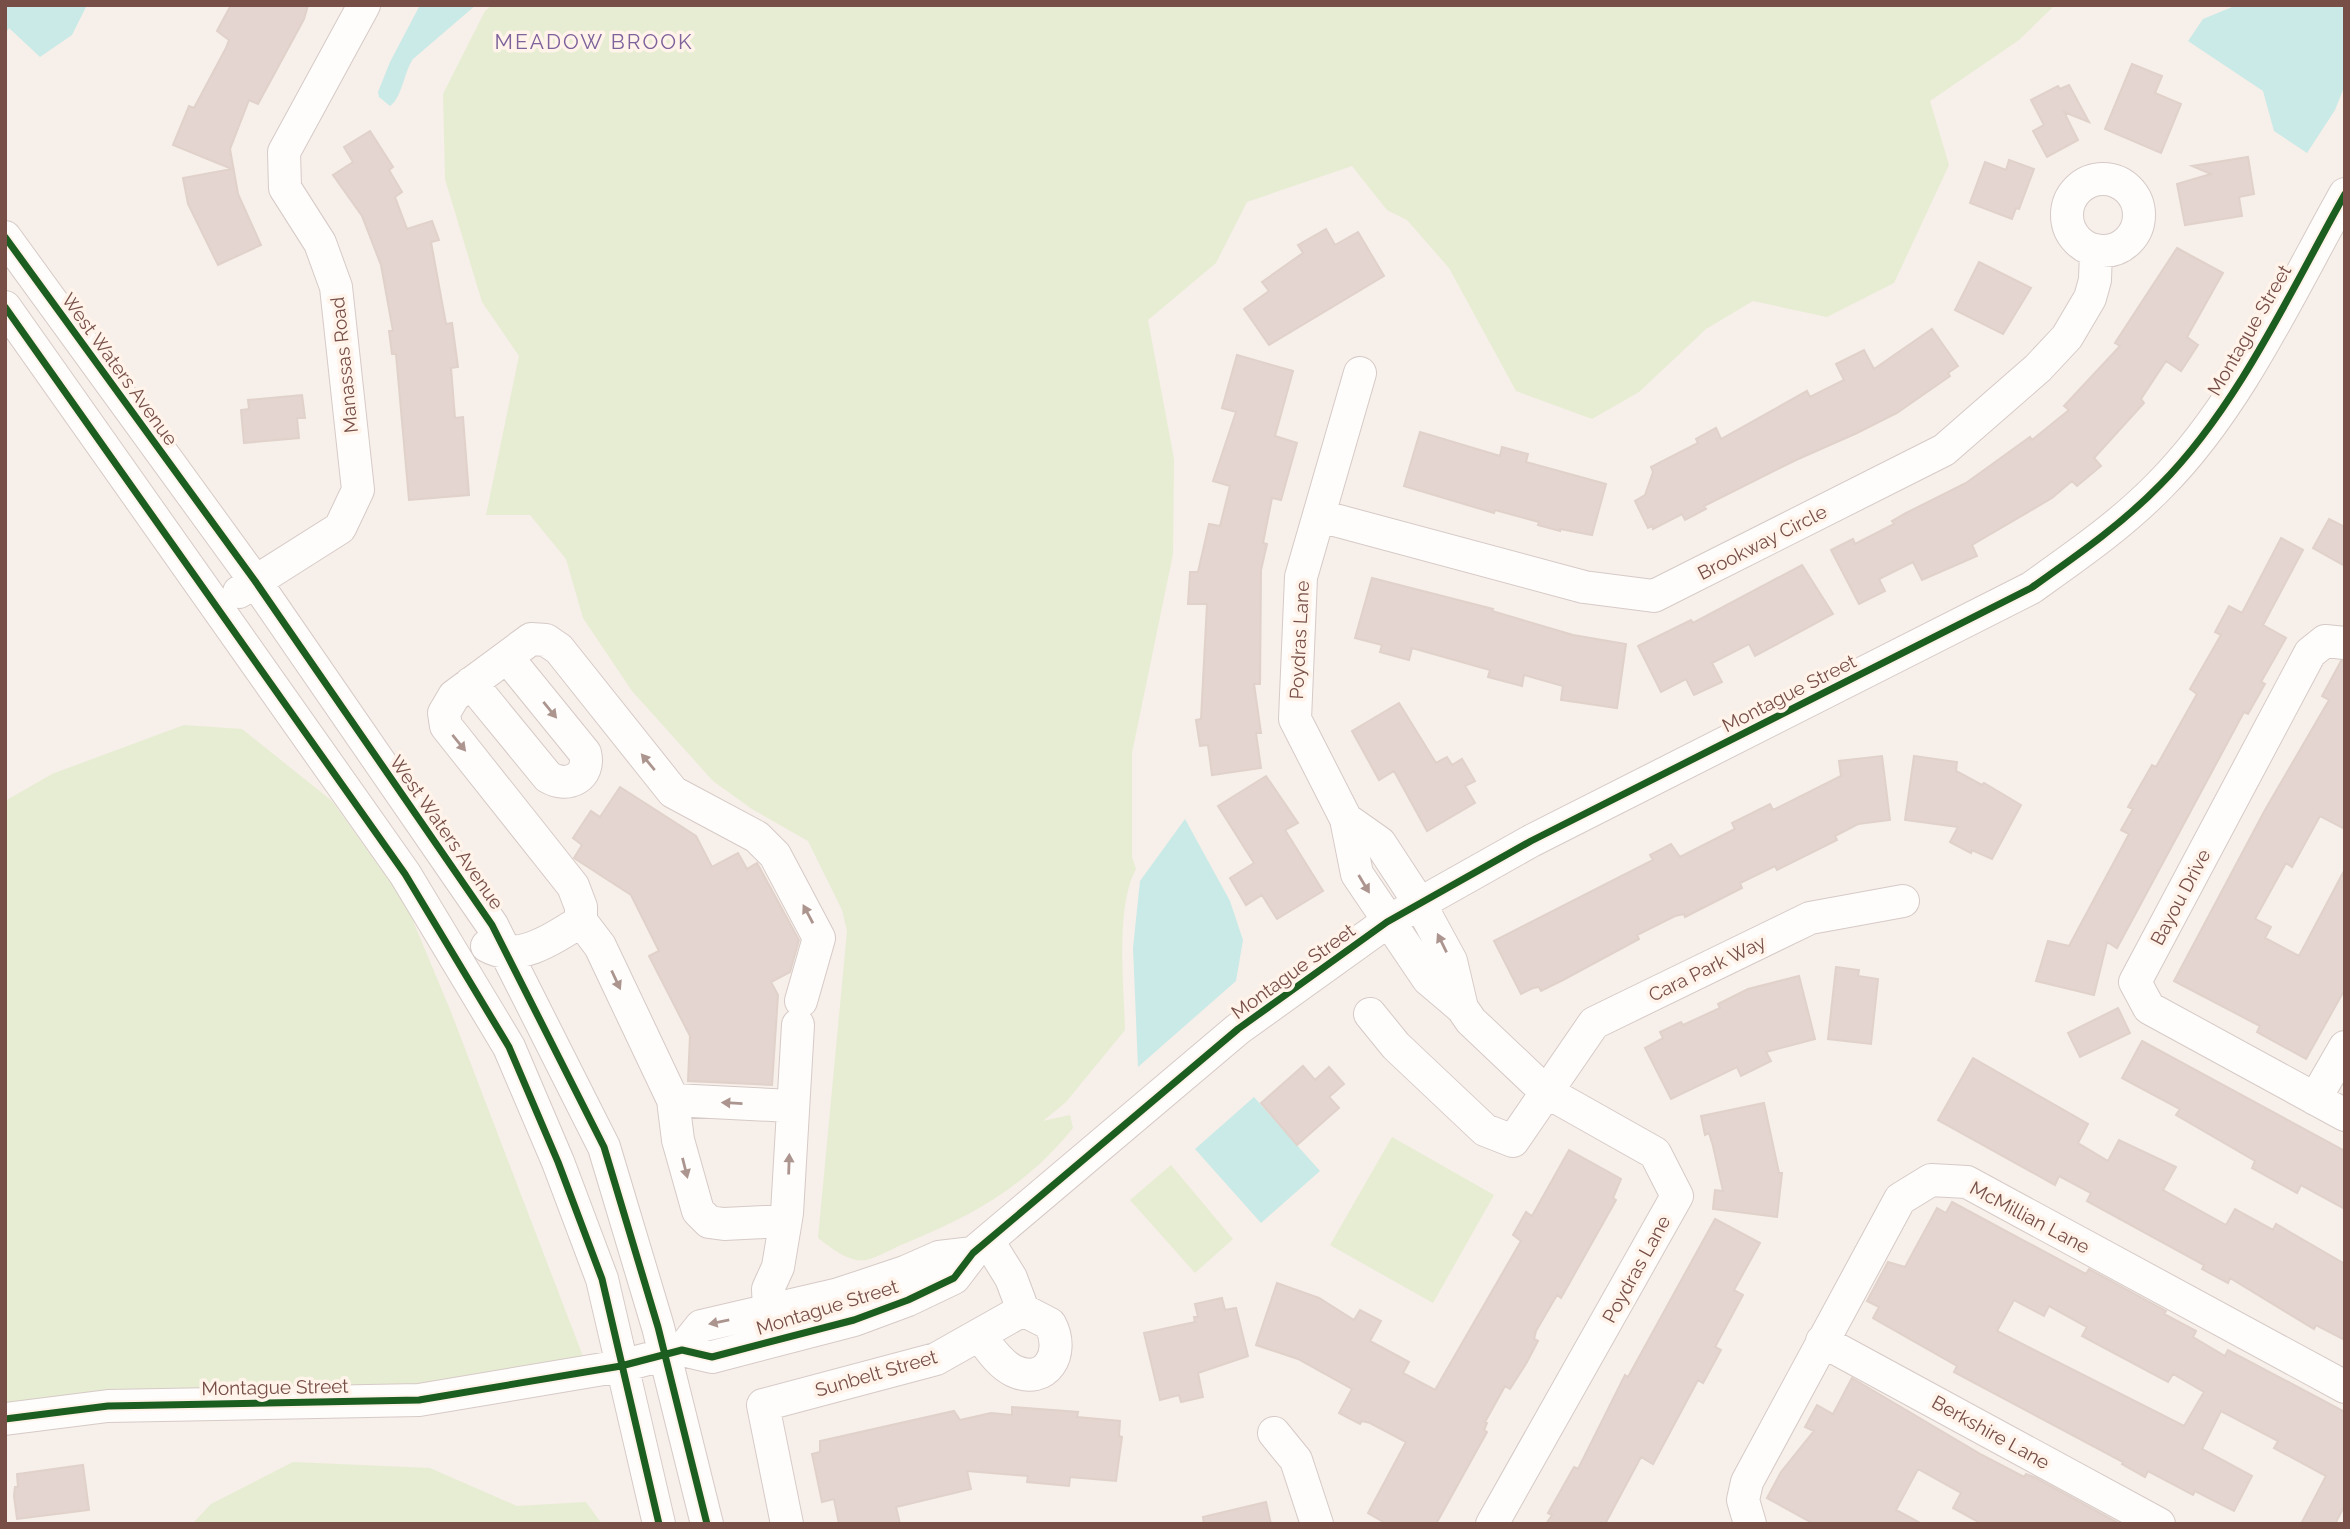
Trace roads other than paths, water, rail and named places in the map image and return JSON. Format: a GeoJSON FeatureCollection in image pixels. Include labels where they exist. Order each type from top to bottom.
{"type":"FeatureCollection","features":[{"type":"Feature","properties":{"kind":"street","name":"Manassas Road"},"geometry":{"type":"LineString","coordinates":[[217,607],[340,528],[358,490],[336,287],[320,243],[285,188],[284,152],[364,5]]}},
{"type":"Feature","properties":{"kind":"street","name":"Montague Street"},"geometry":{"type":"LineString","coordinates":[[5,1419],[108,1406],[419,1400],[621,1366],[674,1353],[712,1357],[854,1320],[908,1300],[954,1278],[980,1247],[1238,1029],[1387,922],[1544,834],[2031,588],[2099,540],[2161,484],[2231,397],[2345,194]]}},
{"type":"Feature","properties":{"kind":"street","name":"West Waters Avenue"},"geometry":{"type":"LineString","coordinates":[[5,237],[255,581],[492,925],[604,1147],[674,1353],[707,1524]]}},
{"type":"Feature","properties":{"kind":"street","name":"Brookway Circle"},"geometry":{"type":"LineString","coordinates":[[1321,516],[1584,587],[1654,596],[1944,450],[2038,368],[2067,337],[2090,298],[2095,280],[2096,250]]}},
{"type":"Feature","properties":{"kind":"street"},"geometry":{"type":"LineString","coordinates":[[5,307],[405,874],[509,1047],[558,1162],[602,1279],[659,1524]]}},
{"type":"Feature","properties":{"kind":"street","name":"Poydras Lane"},"geometry":{"type":"LineString","coordinates":[[1360,373],[1321,516],[1301,577],[1295,719],[1346,819],[1357,874],[1428,979],[1462,1008],[1471,1021],[1545,1091],[1655,1153],[1677,1196],[1492,1524]]}},
{"type":"Feature","properties":{"kind":"street"},"geometry":{"type":"LineString","coordinates":[[769,1311],[768,1289],[778,1267],[783,1222],[787,1213],[791,1106],[799,1013],[819,938],[775,856],[757,836],[673,792],[559,649],[546,640],[531,639],[454,696],[444,713],[446,726],[573,886],[581,907],[582,921],[600,946],[673,1100],[678,1140],[698,1211],[709,1222],[724,1224],[783,1222]]}},
{"type":"Feature","properties":{"kind":"street","name":"Bayou Drive"},"geometry":{"type":"LineString","coordinates":[[2345,643],[2325,641],[2310,653],[2135,982],[2148,1008],[2345,1115]]}},
{"type":"Feature","properties":{"kind":"street"},"geometry":{"type":"LineString","coordinates":[[471,683],[548,777],[559,784],[568,784],[576,779],[584,768],[585,753],[507,657]]}},
{"type":"Feature","properties":{"kind":"street"},"geometry":{"type":"LineString","coordinates":[[309,737],[366,782],[472,935],[492,949],[506,953],[548,943],[582,921]]}},
{"type":"Feature","properties":{"kind":"street","name":"Poydras Lane"},"geometry":{"type":"LineString","coordinates":[[1346,819],[1380,843],[1420,904],[1451,961],[1462,1008]]}},
{"type":"Feature","properties":{"kind":"street","name":"Cara Park Way"},"geometry":{"type":"LineString","coordinates":[[1370,1014],[1396,1046],[1485,1129],[1513,1141],[1594,1023],[1810,918],[1903,901]]}},
{"type":"Feature","properties":{"kind":"street"},"geometry":{"type":"LineString","coordinates":[[2315,1099],[2345,1047]]}},
{"type":"Feature","properties":{"kind":"street"},"geometry":{"type":"LineString","coordinates":[[673,1100],[791,1106]]}},
{"type":"Feature","properties":{"kind":"street","name":"McMillian Lane"},"geometry":{"type":"LineString","coordinates":[[1750,1524],[1744,1510],[1744,1491],[1778,1423],[1900,1199],[1931,1180],[1967,1182],[2345,1387]]}},
{"type":"Feature","properties":{"kind":"street","name":"Montague Street"},"geometry":{"type":"LineString","coordinates":[[674,1353],[701,1326],[852,1289],[939,1257],[980,1247]]}},
{"type":"Feature","properties":{"kind":"street"},"geometry":{"type":"LineString","coordinates":[[979,1335],[1012,1370],[1025,1374],[1036,1373],[1054,1358],[1058,1345],[1050,1324],[1023,1310],[1012,1278],[980,1247]]}},
{"type":"Feature","properties":{"kind":"street","name":"Sunbelt Street"},"geometry":{"type":"LineString","coordinates":[[788,1524],[763,1405],[936,1359],[1023,1310]]}},
{"type":"Feature","properties":{"kind":"street","name":"Berkshire Lane"},"geometry":{"type":"LineString","coordinates":[[1822,1340],[2159,1524]]}},
{"type":"Feature","properties":{"kind":"street"},"geometry":{"type":"LineString","coordinates":[[1274,1433],[1296,1460],[1317,1524]]}},
{"type":"Feature","properties":{"kind":"water"},"geometry":{"type":"Polygon","coordinates":[[[5,5],[87,5],[72,35],[40,57],[9,28],[5,35],[5,5]]]}},
{"type":"Feature","properties":{"kind":"water"},"geometry":{"type":"Polygon","coordinates":[[[420,5],[476,5],[413,59],[397,97],[390,106],[379,97],[378,92],[390,62],[420,5]]]}},
{"type":"Feature","properties":{"kind":"water"},"geometry":{"type":"Polygon","coordinates":[[[2237,5],[2345,5],[2345,85],[2335,110],[2307,153],[2274,131],[2263,91],[2188,41],[2203,19],[2237,5]]]}},
{"type":"Feature","properties":{"kind":"water"},"geometry":{"type":"Polygon","coordinates":[[[1185,819],[1230,901],[1243,940],[1236,981],[1138,1067],[1133,948],[1140,881],[1185,819]]]}},
{"type":"Feature","properties":{"kind":"water"},"geometry":{"type":"Polygon","coordinates":[[[1254,1097],[1320,1171],[1261,1223],[1195,1149],[1254,1097]]]}},
{"type":"Feature","properties":{"kind":"district","name":"MEADOW BROOK"},"geometry":{"type":"Point","coordinates":[594,41]}}]}
